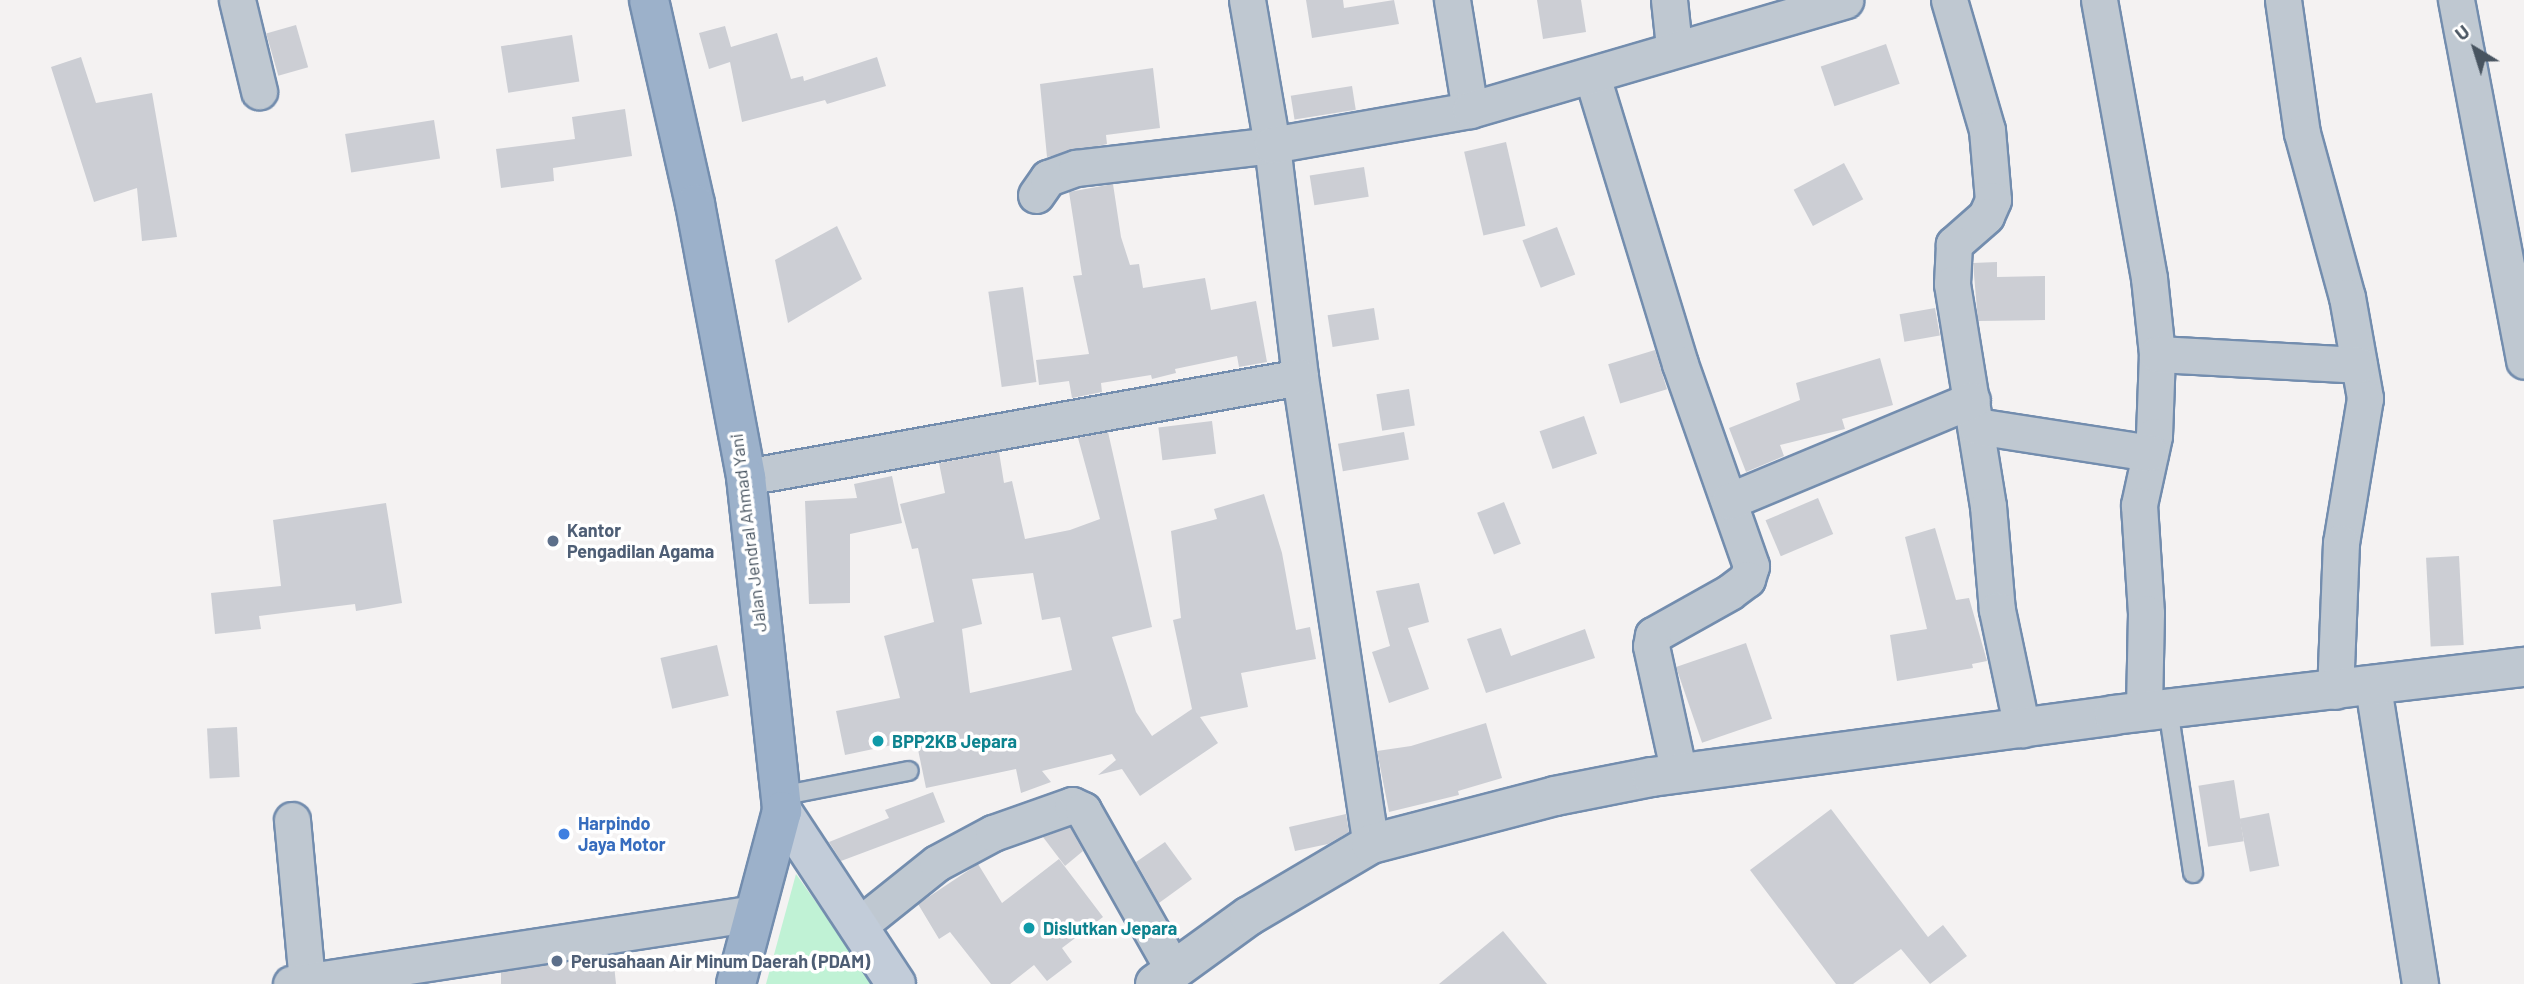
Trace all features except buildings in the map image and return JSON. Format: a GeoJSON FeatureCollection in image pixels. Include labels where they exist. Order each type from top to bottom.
{"type":"FeatureCollection","features":[{"type":"Feature","properties":{"kind":"highway","name":"Jalan Jendral Ahmad Yani"},"geometry":{"type":"LineString","coordinates":[[649,0],[695,204],[746,477],[781,804],[736,984]]}},
{"type":"Feature","properties":{"kind":"main road"},"geometry":{"type":"LineString","coordinates":[[781,804],[857,927],[896,984]]}},
{"type":"Feature","properties":{"kind":"street"},"geometry":{"type":"LineString","coordinates":[[237,0],[259,91]]}},
{"type":"Feature","properties":{"kind":"street"},"geometry":{"type":"LineString","coordinates":[[1247,0],[1272,145],[1300,377],[1371,844]]}},
{"type":"Feature","properties":{"kind":"street"},"geometry":{"type":"LineString","coordinates":[[1452,0],[1469,110]]}},
{"type":"Feature","properties":{"kind":"street"},"geometry":{"type":"LineString","coordinates":[[1669,0],[1674,47]]}},
{"type":"Feature","properties":{"kind":"street"},"geometry":{"type":"LineString","coordinates":[[1036,195],[1048,178],[1076,168],[1272,145],[1469,110],[1592,76],[1674,47],[1845,0]]}},
{"type":"Feature","properties":{"kind":"street"},"geometry":{"type":"LineString","coordinates":[[1949,0],[1987,130],[1993,200],[1986,216],[1959,237],[1952,255],[1959,344],[1974,413],[1997,610],[2022,729]]}},
{"type":"Feature","properties":{"kind":"street"},"geometry":{"type":"LineString","coordinates":[[2099,0],[2149,278],[2157,354],[2150,453],[2139,505],[2156,710]]}},
{"type":"Feature","properties":{"kind":"street"},"geometry":{"type":"LineString","coordinates":[[2283,0],[2302,133],[2347,297],[2365,398],[2340,543],[2335,691]]}},
{"type":"Feature","properties":{"kind":"street"},"geometry":{"type":"LineString","coordinates":[[2456,0],[2524,361]]}},
{"type":"Feature","properties":{"kind":"street"},"geometry":{"type":"LineString","coordinates":[[1592,76],[1680,364],[1748,553],[1747,579],[1653,635],[1651,646],[1679,774]]}},
{"type":"Feature","properties":{"kind":"street"},"geometry":{"type":"LineString","coordinates":[[2157,354],[2359,365]]}},
{"type":"Feature","properties":{"kind":"street"},"geometry":{"type":"LineString","coordinates":[[746,477],[1300,377]]}},
{"type":"Feature","properties":{"kind":"street"},"geometry":{"type":"LineString","coordinates":[[1729,500],[1974,413],[2150,453]]}},
{"type":"Feature","properties":{"kind":"street"},"geometry":{"type":"LineString","coordinates":[[857,927],[937,863],[993,833],[1067,804],[1083,810],[1164,977],[1297,885],[1371,844],[1555,796],[1679,774],[2156,710],[2374,687],[2524,667]]}},
{"type":"Feature","properties":{"kind":"street"},"geometry":{"type":"LineString","coordinates":[[2374,687],[2420,984]]}},
{"type":"Feature","properties":{"kind":"street"},"geometry":{"type":"LineString","coordinates":[[292,820],[299,983],[754,913]]}},
{"type":"Feature","properties":{"kind":"lane"},"geometry":{"type":"LineString","coordinates":[[2156,710],[2193,873]]}},
{"type":"Feature","properties":{"kind":"lane"},"geometry":{"type":"LineString","coordinates":[[781,804],[909,771]]}},
{"type":"Feature","properties":{"kind":"green space"},"geometry":{"type":"Polygon","coordinates":[[[796,874],[874,984],[766,984],[796,874]]]}},
{"type":"Feature","properties":{"kind":"place","name":"Kantor Pengadilan Agama"},"geometry":{"type":"Point","coordinates":[553,541]}},
{"type":"Feature","properties":{"kind":"place","name":"BPP2KB Jepara"},"geometry":{"type":"Point","coordinates":[878,741]}},
{"type":"Feature","properties":{"kind":"place","name":"Harpindo Jaya Motor"},"geometry":{"type":"Point","coordinates":[564,834]}},
{"type":"Feature","properties":{"kind":"place","name":"Dislutkan Jepara"},"geometry":{"type":"Point","coordinates":[1029,928]}},
{"type":"Feature","properties":{"kind":"place","name":"Perusahaan Air Minum Daerah (PDAM)"},"geometry":{"type":"Point","coordinates":[557,961]}}]}
